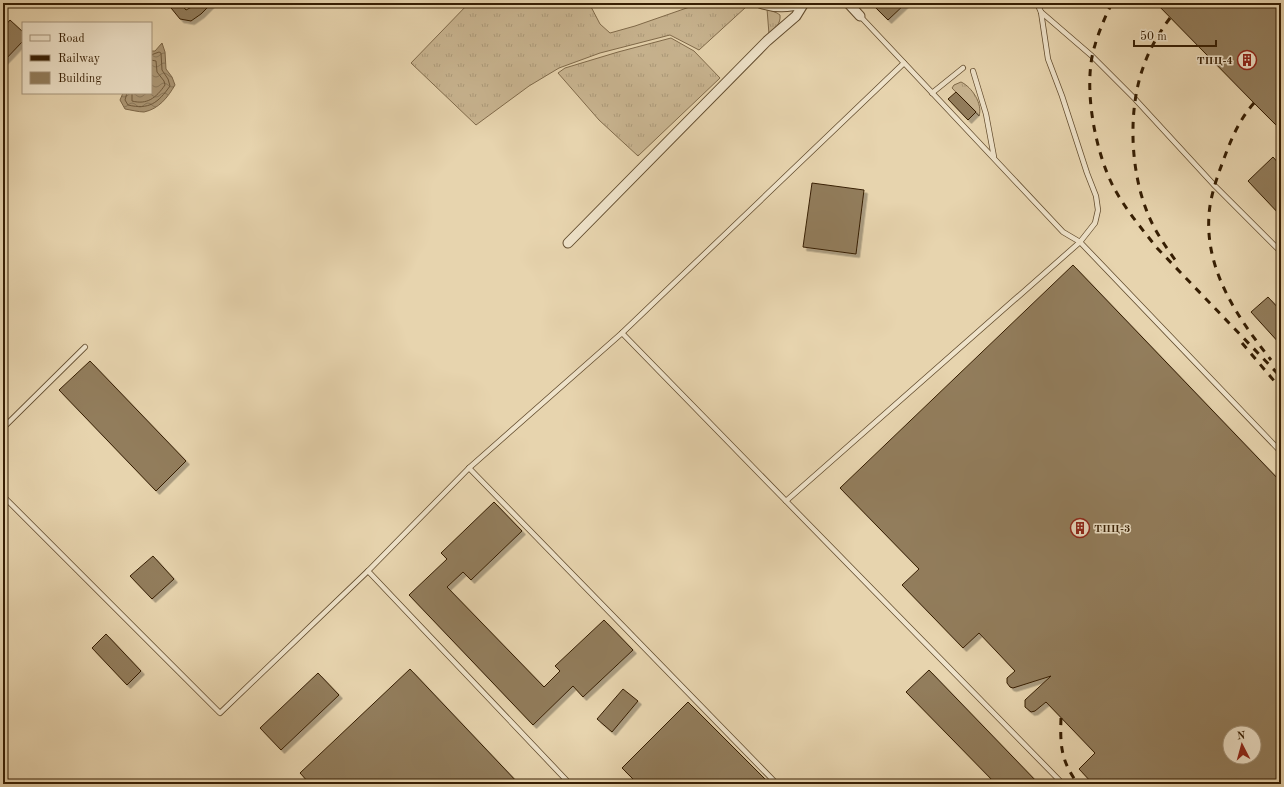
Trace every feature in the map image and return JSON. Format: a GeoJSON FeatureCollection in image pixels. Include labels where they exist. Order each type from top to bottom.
{"type":"FeatureCollection","features":[{"type":"Feature","properties":{"kind":"street"},"geometry":{"type":"LineString","coordinates":[[760,3],[777,7],[794,6],[804,3]]}},
{"type":"Feature","properties":{"kind":"street"},"geometry":{"type":"LineString","coordinates":[[568,243],[766,41],[796,16],[804,3]]}},
{"type":"Feature","properties":{"kind":"street"},"geometry":{"type":"LineString","coordinates":[[848,3],[860,16]]}},
{"type":"Feature","properties":{"kind":"lane"},"geometry":{"type":"LineString","coordinates":[[786,501],[1080,242],[1095,223],[1098,210],[1096,196],[1048,59],[1041,12],[1037,3]]}},
{"type":"Feature","properties":{"kind":"lane"},"geometry":{"type":"LineString","coordinates":[[1041,12],[1098,61],[1215,186],[1281,252]]}},
{"type":"Feature","properties":{"kind":"lane"},"geometry":{"type":"LineString","coordinates":[[860,16],[1063,232],[1080,242],[1281,452]]}},
{"type":"Feature","properties":{"kind":"lane"},"geometry":{"type":"LineString","coordinates":[[3,496],[220,713],[368,571],[469,468],[622,332],[904,63]]}},
{"type":"Feature","properties":{"kind":"lane"},"geometry":{"type":"LineString","coordinates":[[932,92],[963,68]]}},
{"type":"Feature","properties":{"kind":"lane"},"geometry":{"type":"LineString","coordinates":[[973,71],[986,114],[994,157]]}},
{"type":"Feature","properties":{"kind":"lane"},"geometry":{"type":"LineString","coordinates":[[622,332],[1063,784]]}},
{"type":"Feature","properties":{"kind":"lane"},"geometry":{"type":"LineString","coordinates":[[3,428],[85,347]]}},
{"type":"Feature","properties":{"kind":"lane"},"geometry":{"type":"LineString","coordinates":[[469,468],[776,784]]}},
{"type":"Feature","properties":{"kind":"lane"},"geometry":{"type":"LineString","coordinates":[[368,571],[570,784]]}},
{"type":"Feature","properties":{"kind":"green space"},"geometry":{"type":"Polygon","coordinates":[[[469,3],[589,3],[600,24],[610,33],[701,3],[736,4],[746,7],[699,50],[670,35],[600,53],[559,68],[529,86],[476,125],[411,63],[469,3]]]}},
{"type":"Feature","properties":{"kind":"green space"},"geometry":{"type":"Polygon","coordinates":[[[767,9],[780,15],[779,23],[769,34],[767,9]]]}},
{"type":"Feature","properties":{"kind":"green space"},"geometry":{"type":"Polygon","coordinates":[[[671,38],[694,51],[720,78],[638,156],[599,120],[558,73],[565,68],[671,38]]]}},
{"type":"Feature","properties":{"kind":"green space"},"geometry":{"type":"Polygon","coordinates":[[[961,82],[965,84],[976,96],[980,111],[979,116],[952,88],[954,85],[961,82]]]}},
{"type":"Feature","properties":{"kind":"water"},"geometry":{"type":"Polygon","coordinates":[[[162,43],[165,52],[166,69],[172,77],[175,85],[166,98],[154,108],[144,112],[125,109],[120,100],[123,94],[152,94],[152,51],[155,51],[162,43]]]}},
{"type":"Feature","properties":{"kind":"building"},"geometry":{"type":"Polygon","coordinates":[[[167,3],[180,3],[186,10],[199,3],[212,3],[191,21],[180,19],[167,3]]]}},
{"type":"Feature","properties":{"kind":"building"},"geometry":{"type":"Polygon","coordinates":[[[871,3],[906,3],[888,20],[871,3]]]}},
{"type":"Feature","properties":{"kind":"building","name":"ТПЦ-4"},"geometry":{"type":"Polygon","coordinates":[[[1156,3],[1281,3],[1281,130],[1254,103],[1156,3]]]}},
{"type":"Feature","properties":{"kind":"building"},"geometry":{"type":"Polygon","coordinates":[[[10,20],[22,31],[22,42],[3,62],[3,28],[10,20]]]}},
{"type":"Feature","properties":{"kind":"building"},"geometry":{"type":"Polygon","coordinates":[[[956,92],[976,112],[968,120],[948,99],[956,92]]]}},
{"type":"Feature","properties":{"kind":"building"},"geometry":{"type":"Polygon","coordinates":[[[1273,157],[1281,166],[1281,216],[1248,181],[1273,157]]]}},
{"type":"Feature","properties":{"kind":"building"},"geometry":{"type":"Polygon","coordinates":[[[812,183],[864,190],[856,254],[803,247],[812,183]]]}},
{"type":"Feature","properties":{"kind":"building","name":"ТПЦ-3"},"geometry":{"type":"Polygon","coordinates":[[[1073,265],[1281,482],[1281,784],[1093,784],[1079,769],[1095,753],[1046,702],[1035,711],[1031,712],[1025,707],[1025,700],[1051,676],[1013,688],[1010,687],[1007,683],[1007,678],[1015,671],[979,633],[963,648],[902,585],[919,569],[840,488],[1073,265]]]}},
{"type":"Feature","properties":{"kind":"building"},"geometry":{"type":"Polygon","coordinates":[[[1268,297],[1281,311],[1281,345],[1251,312],[1268,297]]]}},
{"type":"Feature","properties":{"kind":"building"},"geometry":{"type":"Polygon","coordinates":[[[90,361],[186,461],[156,491],[59,390],[90,361]]]}},
{"type":"Feature","properties":{"kind":"building"},"geometry":{"type":"Polygon","coordinates":[[[494,502],[522,531],[471,580],[463,572],[447,587],[544,687],[560,671],[555,666],[604,620],[633,650],[583,697],[573,686],[533,725],[409,595],[447,559],[441,553],[494,502]]]}},
{"type":"Feature","properties":{"kind":"building"},"geometry":{"type":"Polygon","coordinates":[[[153,556],[174,579],[152,599],[130,576],[153,556]]]}},
{"type":"Feature","properties":{"kind":"building"},"geometry":{"type":"Polygon","coordinates":[[[106,634],[141,671],[127,685],[92,648],[106,634]]]}},
{"type":"Feature","properties":{"kind":"building"},"geometry":{"type":"Polygon","coordinates":[[[410,669],[519,784],[310,784],[300,773],[410,669]]]}},
{"type":"Feature","properties":{"kind":"building"},"geometry":{"type":"Polygon","coordinates":[[[929,670],[1039,784],[996,784],[906,692],[929,670]]]}},
{"type":"Feature","properties":{"kind":"building"},"geometry":{"type":"Polygon","coordinates":[[[318,673],[339,695],[281,750],[260,728],[318,673]]]}},
{"type":"Feature","properties":{"kind":"building"},"geometry":{"type":"Polygon","coordinates":[[[623,689],[638,701],[612,732],[597,719],[623,689]]]}},
{"type":"Feature","properties":{"kind":"building"},"geometry":{"type":"Polygon","coordinates":[[[688,702],[770,784],[638,784],[622,768],[688,702]]]}},
{"type":"Feature","properties":{"kind":"railway"},"geometry":{"type":"LineString","coordinates":[[1112,3],[1098,34],[1091,61],[1090,79],[1092,118],[1101,156],[1107,173],[1124,204],[1157,248],[1281,377]]}},
{"type":"Feature","properties":{"kind":"railway"},"geometry":{"type":"LineString","coordinates":[[1170,18],[1152,47],[1144,65],[1135,99],[1133,137],[1137,175],[1146,209],[1156,231],[1178,264]]}},
{"type":"Feature","properties":{"kind":"railway"},"geometry":{"type":"LineString","coordinates":[[1254,103],[1243,117],[1235,132],[1218,176],[1212,196],[1209,215],[1209,236],[1212,255],[1226,293],[1247,328],[1271,360]]}},
{"type":"Feature","properties":{"kind":"railway"},"geometry":{"type":"LineString","coordinates":[[1242,343],[1281,389]]}},
{"type":"Feature","properties":{"kind":"railway"},"geometry":{"type":"LineString","coordinates":[[1061,718],[1061,745],[1063,753],[1068,768],[1078,784]]}},
{"type":"Feature","properties":{"kind":"place","name":"ТПЦ-4"},"geometry":{"type":"Point","coordinates":[1247,60]}},
{"type":"Feature","properties":{"kind":"place","name":"ТПЦ-3"},"geometry":{"type":"Point","coordinates":[1080,528]}}]}
